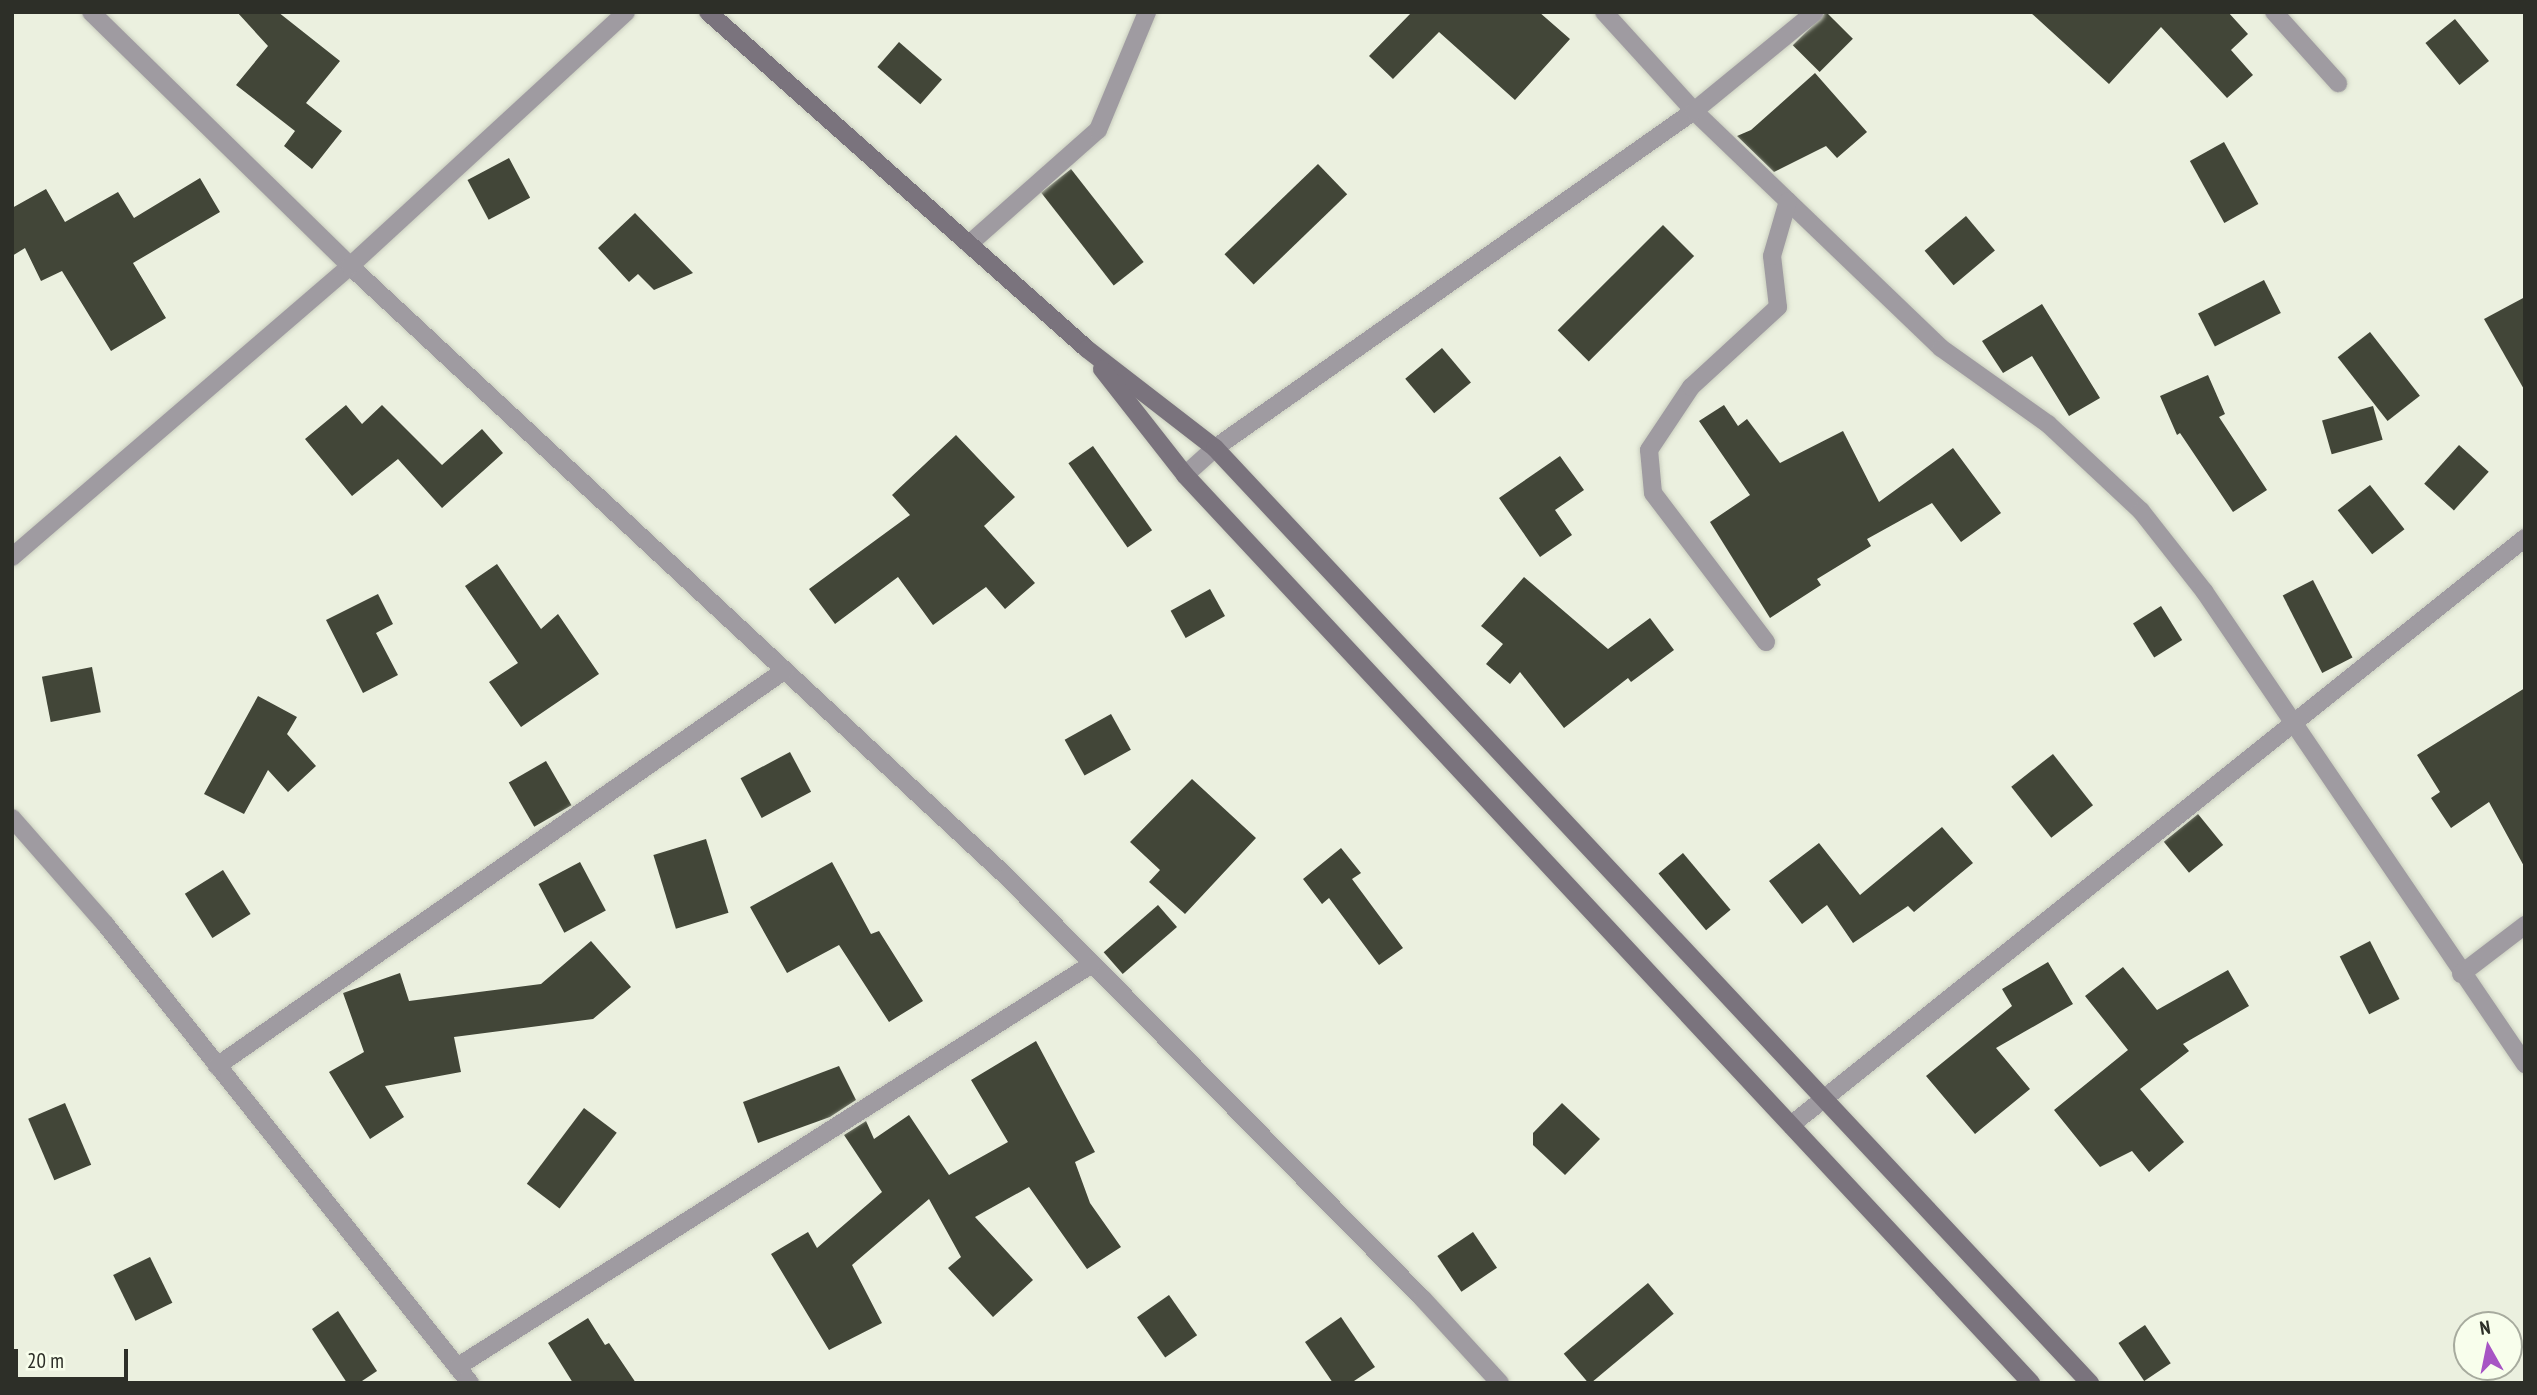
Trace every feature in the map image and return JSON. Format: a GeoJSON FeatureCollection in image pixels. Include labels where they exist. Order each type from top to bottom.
{"type":"FeatureCollection","features":[{"type":"Feature","properties":{"kind":"main road"},"geometry":{"type":"LineString","coordinates":[[708,12],[1087,349],[1215,447],[1825,1095],[2090,1383]]}},
{"type":"Feature","properties":{"kind":"main road"},"geometry":{"type":"LineString","coordinates":[[1087,349],[1185,475],[2031,1383]]}},
{"type":"Feature","properties":{"kind":"street"},"geometry":{"type":"LineString","coordinates":[[91,12],[350,266],[785,670],[1092,964],[1500,1383]]}},
{"type":"Feature","properties":{"kind":"street"},"geometry":{"type":"LineString","coordinates":[[12,556],[350,266],[626,12]]}},
{"type":"Feature","properties":{"kind":"street"},"geometry":{"type":"LineString","coordinates":[[969,244],[1098,130],[1147,12]]}},
{"type":"Feature","properties":{"kind":"street"},"geometry":{"type":"LineString","coordinates":[[1604,12],[1693,111],[1941,348],[2048,424],[2141,511],[2204,591],[2461,974],[2525,1064]]}},
{"type":"Feature","properties":{"kind":"street"},"geometry":{"type":"LineString","coordinates":[[1185,475],[1215,447],[1693,111],[1815,12]]}},
{"type":"Feature","properties":{"kind":"street"},"geometry":{"type":"LineString","coordinates":[[2274,12],[2338,83]]}},
{"type":"Feature","properties":{"kind":"street"},"geometry":{"type":"LineString","coordinates":[[1766,642],[1653,493],[1649,450],[1691,387],[1778,307],[1772,256],[1788,201]]}},
{"type":"Feature","properties":{"kind":"street"},"geometry":{"type":"LineString","coordinates":[[1791,1125],[1825,1095],[2525,538]]}},
{"type":"Feature","properties":{"kind":"street"},"geometry":{"type":"LineString","coordinates":[[217,1066],[785,670]]}},
{"type":"Feature","properties":{"kind":"street"},"geometry":{"type":"LineString","coordinates":[[12,818],[106,925],[470,1383]]}},
{"type":"Feature","properties":{"kind":"street"},"geometry":{"type":"LineString","coordinates":[[2461,974],[2525,925]]}},
{"type":"Feature","properties":{"kind":"street"},"geometry":{"type":"LineString","coordinates":[[457,1367],[1092,964]]}},
{"type":"Feature","properties":{"kind":"building"},"geometry":{"type":"Polygon","coordinates":[[[237,12],[278,12],[340,61],[306,103],[342,131],[312,169],[284,146],[295,131],[236,85],[268,46],[237,12]]]}},
{"type":"Feature","properties":{"kind":"building"},"geometry":{"type":"Polygon","coordinates":[[[1412,12],[1539,12],[1570,39],[1515,100],[1439,32],[1393,79],[1369,56],[1412,12]]]}},
{"type":"Feature","properties":{"kind":"building"},"geometry":{"type":"Polygon","coordinates":[[[1826,12],[1853,39],[1820,72],[1793,45],[1826,12]]]}},
{"type":"Feature","properties":{"kind":"building"},"geometry":{"type":"Polygon","coordinates":[[[2030,12],[2228,12],[2248,34],[2231,50],[2253,75],[2227,98],[2161,27],[2109,84],[2030,12]]]}},
{"type":"Feature","properties":{"kind":"building"},"geometry":{"type":"Polygon","coordinates":[[[2455,19],[2489,61],[2459,85],[2425,43],[2455,19]]]}},
{"type":"Feature","properties":{"kind":"building"},"geometry":{"type":"Polygon","coordinates":[[[899,42],[942,79],[920,104],[877,67],[899,42]]]}},
{"type":"Feature","properties":{"kind":"building"},"geometry":{"type":"Polygon","coordinates":[[[1815,73],[1867,132],[1837,158],[1826,146],[1774,172],[1737,136],[1751,130],[1815,73]]]}},
{"type":"Feature","properties":{"kind":"building"},"geometry":{"type":"Polygon","coordinates":[[[2224,142],[2258,204],[2224,223],[2190,161],[2224,142]]]}},
{"type":"Feature","properties":{"kind":"building"},"geometry":{"type":"Polygon","coordinates":[[[509,158],[530,198],[489,220],[468,180],[509,158]]]}},
{"type":"Feature","properties":{"kind":"building"},"geometry":{"type":"Polygon","coordinates":[[[1318,164],[1347,194],[1254,285],[1224,254],[1318,164]]]}},
{"type":"Feature","properties":{"kind":"building"},"geometry":{"type":"Polygon","coordinates":[[[1071,169],[1144,262],[1114,285],[1041,192],[1071,169]]]}},
{"type":"Feature","properties":{"kind":"building"},"geometry":{"type":"Polygon","coordinates":[[[200,178],[220,212],[133,263],[166,318],[111,351],[62,271],[41,281],[25,248],[12,256],[12,208],[46,189],[65,222],[118,192],[134,218],[200,178]]]}},
{"type":"Feature","properties":{"kind":"building"},"geometry":{"type":"Polygon","coordinates":[[[635,213],[693,273],[654,290],[638,274],[629,282],[598,248],[635,213]]]}},
{"type":"Feature","properties":{"kind":"building"},"geometry":{"type":"Polygon","coordinates":[[[1966,216],[1995,250],[1954,285],[1925,251],[1966,216]]]}},
{"type":"Feature","properties":{"kind":"building"},"geometry":{"type":"Polygon","coordinates":[[[1663,225],[1694,256],[1589,361],[1558,330],[1663,225]]]}},
{"type":"Feature","properties":{"kind":"building"},"geometry":{"type":"Polygon","coordinates":[[[2264,280],[2281,313],[2215,347],[2198,314],[2264,280]]]}},
{"type":"Feature","properties":{"kind":"building"},"geometry":{"type":"Polygon","coordinates":[[[2525,297],[2525,391],[2484,319],[2525,297]]]}},
{"type":"Feature","properties":{"kind":"building"},"geometry":{"type":"Polygon","coordinates":[[[2042,304],[2100,398],[2069,416],[2032,356],[2003,373],[1982,341],[2042,304]]]}},
{"type":"Feature","properties":{"kind":"building"},"geometry":{"type":"Polygon","coordinates":[[[2370,332],[2420,396],[2388,421],[2338,357],[2370,332]]]}},
{"type":"Feature","properties":{"kind":"building"},"geometry":{"type":"Polygon","coordinates":[[[1442,348],[1471,382],[1434,413],[1405,379],[1442,348]]]}},
{"type":"Feature","properties":{"kind":"building"},"geometry":{"type":"Polygon","coordinates":[[[2208,375],[2225,414],[2219,417],[2267,490],[2233,512],[2180,433],[2177,435],[2160,396],[2208,375]]]}},
{"type":"Feature","properties":{"kind":"building"},"geometry":{"type":"Polygon","coordinates":[[[346,405],[362,424],[382,405],[442,465],[482,429],[503,453],[442,508],[398,459],[352,496],[305,439],[346,405]]]}},
{"type":"Feature","properties":{"kind":"building"},"geometry":{"type":"Polygon","coordinates":[[[1724,405],[1738,426],[1747,419],[1780,463],[1843,431],[1879,502],[1953,448],[2001,513],[1961,542],[1932,503],[1867,539],[1871,546],[1817,579],[1821,585],[1770,618],[1710,522],[1750,495],[1699,421],[1724,405]]]}},
{"type":"Feature","properties":{"kind":"building"},"geometry":{"type":"Polygon","coordinates":[[[2373,406],[2383,440],[2332,454],[2322,421],[2373,406]]]}},
{"type":"Feature","properties":{"kind":"building"},"geometry":{"type":"Polygon","coordinates":[[[956,435],[1015,497],[984,526],[1035,583],[1005,609],[986,587],[933,625],[898,577],[835,624],[809,589],[910,515],[892,495],[956,435]]]}},
{"type":"Feature","properties":{"kind":"building"},"geometry":{"type":"Polygon","coordinates":[[[2459,445],[2489,472],[2454,510],[2424,484],[2459,445]]]}},
{"type":"Feature","properties":{"kind":"building"},"geometry":{"type":"Polygon","coordinates":[[[1093,446],[1152,530],[1128,548],[1068,463],[1093,446]]]}},
{"type":"Feature","properties":{"kind":"building"},"geometry":{"type":"Polygon","coordinates":[[[1560,456],[1584,490],[1555,510],[1572,535],[1540,557],[1499,498],[1560,456]]]}},
{"type":"Feature","properties":{"kind":"building"},"geometry":{"type":"Polygon","coordinates":[[[2370,485],[2404,529],[2372,554],[2338,510],[2370,485]]]}},
{"type":"Feature","properties":{"kind":"building"},"geometry":{"type":"Polygon","coordinates":[[[497,564],[541,629],[558,614],[599,674],[521,727],[489,682],[518,663],[465,586],[497,564]]]}},
{"type":"Feature","properties":{"kind":"building"},"geometry":{"type":"Polygon","coordinates":[[[1524,577],[1608,649],[1650,618],[1674,650],[1631,682],[1628,678],[1564,728],[1520,672],[1510,684],[1486,664],[1503,644],[1481,626],[1524,577]]]}},
{"type":"Feature","properties":{"kind":"building"},"geometry":{"type":"Polygon","coordinates":[[[2313,580],[2352,658],[2322,673],[2283,595],[2313,580]]]}},
{"type":"Feature","properties":{"kind":"building"},"geometry":{"type":"Polygon","coordinates":[[[1210,589],[1225,616],[1186,638],[1171,611],[1210,589]]]}},
{"type":"Feature","properties":{"kind":"building"},"geometry":{"type":"Polygon","coordinates":[[[378,594],[393,624],[376,633],[398,675],[363,693],[326,620],[378,594]]]}},
{"type":"Feature","properties":{"kind":"building"},"geometry":{"type":"Polygon","coordinates":[[[2161,606],[2182,640],[2154,657],[2133,623],[2161,606]]]}},
{"type":"Feature","properties":{"kind":"building"},"geometry":{"type":"Polygon","coordinates":[[[92,667],[101,712],[51,722],[42,677],[92,667]]]}},
{"type":"Feature","properties":{"kind":"building"},"geometry":{"type":"Polygon","coordinates":[[[2525,688],[2525,868],[2489,802],[2451,828],[2431,798],[2440,792],[2417,755],[2525,688]]]}},
{"type":"Feature","properties":{"kind":"building"},"geometry":{"type":"Polygon","coordinates":[[[258,696],[297,717],[287,734],[316,766],[288,792],[268,770],[244,814],[204,794],[258,696]]]}},
{"type":"Feature","properties":{"kind":"building"},"geometry":{"type":"Polygon","coordinates":[[[1111,714],[1131,750],[1085,776],[1065,740],[1111,714]]]}},
{"type":"Feature","properties":{"kind":"building"},"geometry":{"type":"Polygon","coordinates":[[[790,752],[811,792],[762,818],[741,778],[790,752]]]}},
{"type":"Feature","properties":{"kind":"building"},"geometry":{"type":"Polygon","coordinates":[[[2053,754],[2093,805],[2051,838],[2011,787],[2053,754]]]}},
{"type":"Feature","properties":{"kind":"building"},"geometry":{"type":"Polygon","coordinates":[[[546,761],[572,805],[534,827],[509,783],[546,761]]]}},
{"type":"Feature","properties":{"kind":"building"},"geometry":{"type":"Polygon","coordinates":[[[1192,779],[1256,838],[1185,914],[1149,882],[1160,870],[1130,842],[1192,779]]]}},
{"type":"Feature","properties":{"kind":"building"},"geometry":{"type":"Polygon","coordinates":[[[2198,814],[2223,845],[2189,873],[2164,842],[2198,814]]]}},
{"type":"Feature","properties":{"kind":"building"},"geometry":{"type":"Polygon","coordinates":[[[1942,827],[1973,863],[1914,912],[1908,906],[1853,943],[1827,905],[1802,924],[1769,881],[1819,843],[1860,895],[1942,827]]]}},
{"type":"Feature","properties":{"kind":"building"},"geometry":{"type":"Polygon","coordinates":[[[706,839],[729,913],[676,929],[653,855],[706,839]]]}},
{"type":"Feature","properties":{"kind":"building"},"geometry":{"type":"Polygon","coordinates":[[[1341,848],[1361,873],[1352,879],[1403,948],[1379,965],[1329,898],[1322,904],[1303,879],[1341,848]]]}},
{"type":"Feature","properties":{"kind":"building"},"geometry":{"type":"Polygon","coordinates":[[[1683,853],[1731,910],[1706,930],[1658,874],[1683,853]]]}},
{"type":"Feature","properties":{"kind":"building"},"geometry":{"type":"Polygon","coordinates":[[[580,862],[606,911],[564,933],[539,884],[580,862]]]}},
{"type":"Feature","properties":{"kind":"building"},"geometry":{"type":"Polygon","coordinates":[[[832,862],[871,934],[879,931],[923,1001],[889,1022],[839,945],[787,973],[750,907],[832,862]]]}},
{"type":"Feature","properties":{"kind":"building"},"geometry":{"type":"Polygon","coordinates":[[[223,870],[251,914],[212,938],[185,894],[223,870]]]}},
{"type":"Feature","properties":{"kind":"building"},"geometry":{"type":"Polygon","coordinates":[[[1158,905],[1177,927],[1123,974],[1104,952],[1158,905]]]}},
{"type":"Feature","properties":{"kind":"building"},"geometry":{"type":"Polygon","coordinates":[[[591,941],[631,987],[593,1019],[454,1037],[461,1072],[385,1086],[404,1117],[370,1139],[329,1072],[364,1052],[343,993],[400,973],[409,1001],[541,984],[591,941]]]}},
{"type":"Feature","properties":{"kind":"building"},"geometry":{"type":"Polygon","coordinates":[[[2370,941],[2400,999],[2369,1014],[2340,956],[2370,941]]]}},
{"type":"Feature","properties":{"kind":"building"},"geometry":{"type":"Polygon","coordinates":[[[2048,962],[2073,1004],[1996,1048],[2030,1089],[1975,1134],[1926,1076],[2012,1006],[2002,989],[2048,962]]]}},
{"type":"Feature","properties":{"kind":"building"},"geometry":{"type":"Polygon","coordinates":[[[2123,967],[2157,1010],[2228,970],[2249,1006],[2183,1044],[2189,1051],[2140,1089],[2184,1142],[2149,1172],[2132,1151],[2100,1167],[2054,1110],[2128,1050],[2085,996],[2123,967]]]}},
{"type":"Feature","properties":{"kind":"building"},"geometry":{"type":"Polygon","coordinates":[[[1036,1041],[1095,1152],[1075,1162],[1090,1203],[1121,1247],[1087,1269],[1029,1187],[975,1217],[1033,1280],[993,1317],[948,1268],[961,1257],[929,1199],[852,1265],[882,1323],[829,1350],[771,1254],[808,1232],[817,1248],[882,1192],[844,1135],[866,1121],[874,1139],[909,1115],[949,1175],[1008,1142],[971,1080],[1036,1041]]]}},
{"type":"Feature","properties":{"kind":"building"},"geometry":{"type":"Polygon","coordinates":[[[839,1066],[856,1100],[830,1117],[758,1143],[743,1102],[839,1066]]]}},
{"type":"Feature","properties":{"kind":"building"},"geometry":{"type":"Polygon","coordinates":[[[65,1103],[91,1165],[54,1180],[28,1119],[65,1103]]]}},
{"type":"Feature","properties":{"kind":"building"},"geometry":{"type":"Polygon","coordinates":[[[1562,1103],[1600,1139],[1565,1175],[1533,1145],[1533,1133],[1562,1103]]]}},
{"type":"Feature","properties":{"kind":"building"},"geometry":{"type":"Polygon","coordinates":[[[584,1108],[617,1133],[560,1209],[527,1184],[584,1108]]]}},
{"type":"Feature","properties":{"kind":"building"},"geometry":{"type":"Polygon","coordinates":[[[1473,1232],[1497,1268],[1461,1292],[1437,1256],[1473,1232]]]}},
{"type":"Feature","properties":{"kind":"building"},"geometry":{"type":"Polygon","coordinates":[[[150,1257],[172,1303],[136,1321],[113,1275],[150,1257]]]}},
{"type":"Feature","properties":{"kind":"building"},"geometry":{"type":"Polygon","coordinates":[[[1648,1283],[1674,1314],[1591,1383],[1564,1354],[1648,1283]]]}},
{"type":"Feature","properties":{"kind":"building"},"geometry":{"type":"Polygon","coordinates":[[[1169,1295],[1197,1335],[1165,1358],[1137,1317],[1169,1295]]]}},
{"type":"Feature","properties":{"kind":"building"},"geometry":{"type":"Polygon","coordinates":[[[338,1311],[377,1371],[359,1383],[347,1383],[312,1329],[338,1311]]]}},
{"type":"Feature","properties":{"kind":"building"},"geometry":{"type":"Polygon","coordinates":[[[1341,1317],[1375,1367],[1351,1383],[1333,1383],[1305,1342],[1341,1317]]]}},
{"type":"Feature","properties":{"kind":"building"},"geometry":{"type":"Polygon","coordinates":[[[588,1318],[605,1345],[609,1343],[636,1383],[573,1383],[548,1343],[588,1318]]]}},
{"type":"Feature","properties":{"kind":"building"},"geometry":{"type":"Polygon","coordinates":[[[2145,1325],[2171,1363],[2144,1381],[2118,1343],[2145,1325]]]}}]}
